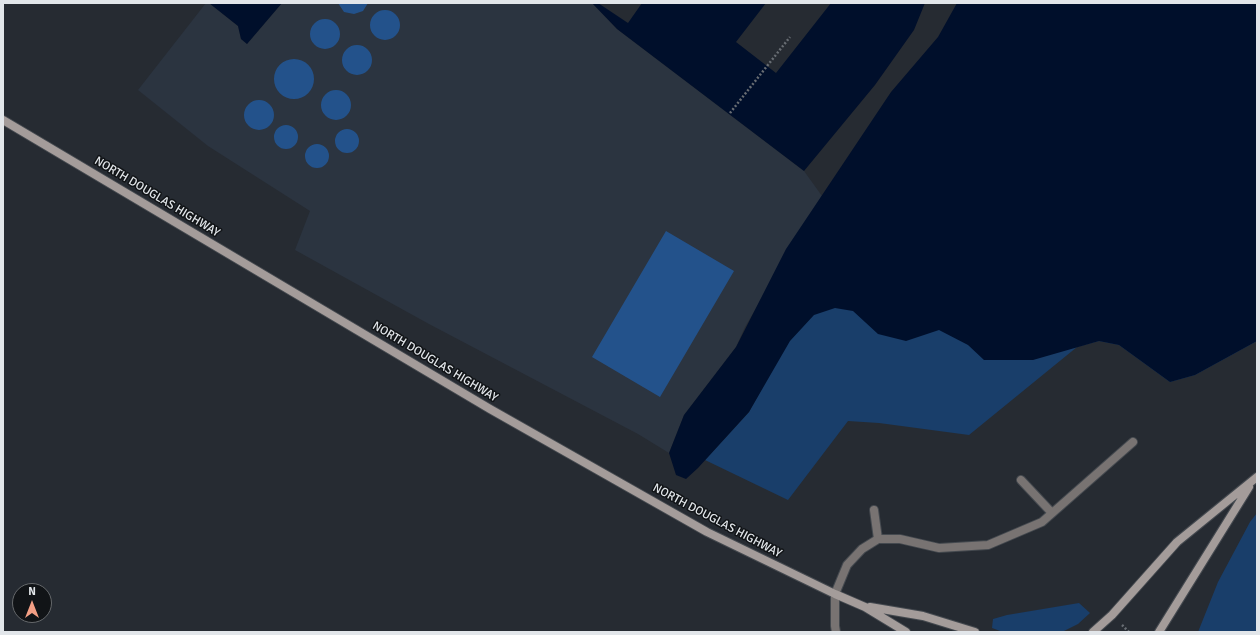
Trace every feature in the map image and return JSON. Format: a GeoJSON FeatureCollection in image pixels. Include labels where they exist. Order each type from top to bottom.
{"type":"FeatureCollection","features":[{"type":"Feature","properties":{"kind":"main road","name":"NORTH DOUGLAS HIGHWAY"},"geometry":{"type":"LineString","coordinates":[[3,120],[510,421],[707,532],[865,607]]}},
{"type":"Feature","properties":{"kind":"main road"},"geometry":{"type":"LineString","coordinates":[[1093,632],[1112,615],[1177,542],[1255,480]]}},
{"type":"Feature","properties":{"kind":"main road"},"geometry":{"type":"LineString","coordinates":[[1158,632],[1255,480]]}},
{"type":"Feature","properties":{"kind":"main road"},"geometry":{"type":"LineString","coordinates":[[865,607],[906,632]]}},
{"type":"Feature","properties":{"kind":"main road"},"geometry":{"type":"LineString","coordinates":[[865,607],[923,616],[975,632]]}},
{"type":"Feature","properties":{"kind":"street"},"geometry":{"type":"LineString","coordinates":[[836,632],[835,594],[847,565],[862,549],[878,539],[900,539],[939,548],[988,545],[1042,522],[1133,442]]}},
{"type":"Feature","properties":{"kind":"street"},"geometry":{"type":"LineString","coordinates":[[1021,480],[1052,513]]}},
{"type":"Feature","properties":{"kind":"street"},"geometry":{"type":"LineString","coordinates":[[874,510],[878,539]]}},
{"type":"Feature","properties":{"kind":"path"},"geometry":{"type":"LineString","coordinates":[[730,113],[790,37]]}},
{"type":"Feature","properties":{"kind":"path"},"geometry":{"type":"LineString","coordinates":[[1121,624],[1129,632]]}},
{"type":"Feature","properties":{"kind":"shaded area"},"geometry":{"type":"Polygon","coordinates":[[[206,3],[209,3],[238,26],[241,39],[247,44],[282,3],[592,3],[617,29],[804,171],[822,196],[745,327],[736,347],[684,415],[669,453],[638,434],[429,324],[295,250],[310,211],[208,146],[138,90],[206,3]]]}},
{"type":"Feature","properties":{"kind":"shaded area"},"geometry":{"type":"Polygon","coordinates":[[[209,3],[282,3],[247,44],[241,39],[238,26],[209,3]]]}},
{"type":"Feature","properties":{"kind":"shaded area"},"geometry":{"type":"Polygon","coordinates":[[[592,3],[925,3],[914,30],[875,85],[804,171],[617,29],[592,3]]]}},
{"type":"Feature","properties":{"kind":"shaded area"},"geometry":{"type":"Polygon","coordinates":[[[957,3],[1257,3],[1257,341],[1195,375],[1170,382],[1119,345],[1099,341],[1033,360],[984,360],[968,345],[939,330],[906,341],[878,334],[853,311],[835,308],[814,315],[790,341],[749,412],[698,468],[686,479],[676,475],[669,453],[684,415],[736,347],[786,249],[891,92],[938,37],[957,3]]]}},
{"type":"Feature","properties":{"kind":"shaded area"},"geometry":{"type":"Polygon","coordinates":[[[1257,3],[1257,341],[1195,375],[1170,382],[1119,345],[1099,341],[1077,347],[969,435],[879,423],[848,421],[788,500],[705,460],[749,412],[809,302],[1257,3]]]}},
{"type":"Feature","properties":{"kind":"shaded area"},"geometry":{"type":"Polygon","coordinates":[[[1257,513],[1257,632],[1198,632],[1218,582],[1250,522],[1257,513]]]}},
{"type":"Feature","properties":{"kind":"shaded area"},"geometry":{"type":"Polygon","coordinates":[[[1079,603],[1090,613],[1078,624],[1062,632],[1003,632],[992,628],[993,619],[1007,615],[1079,603]]]}},
{"type":"Feature","properties":{"kind":"pier"},"geometry":{"type":"Polygon","coordinates":[[[598,3],[642,3],[628,23],[598,3]]]}},
{"type":"Feature","properties":{"kind":"pier"},"geometry":{"type":"Polygon","coordinates":[[[766,3],[831,3],[776,73],[736,42],[766,3]]]}},
{"type":"Feature","properties":{"kind":"building"},"geometry":{"type":"Polygon","coordinates":[[[338,3],[368,3],[363,11],[354,14],[344,12],[338,3]]]}},
{"type":"Feature","properties":{"kind":"building"},"geometry":{"type":"Polygon","coordinates":[[[385,10],[396,14],[400,25],[396,36],[385,40],[374,36],[370,25],[374,14],[385,10]]]}},
{"type":"Feature","properties":{"kind":"building"},"geometry":{"type":"Polygon","coordinates":[[[325,19],[336,23],[340,34],[336,45],[325,49],[314,45],[310,34],[314,23],[325,19]]]}},
{"type":"Feature","properties":{"kind":"building"},"geometry":{"type":"Polygon","coordinates":[[[357,45],[368,49],[372,60],[368,71],[357,75],[346,71],[342,60],[346,49],[357,45]]]}},
{"type":"Feature","properties":{"kind":"building"},"geometry":{"type":"Polygon","coordinates":[[[298,59],[305,62],[311,68],[314,79],[313,87],[305,96],[298,99],[290,99],[283,96],[275,87],[274,75],[277,68],[286,60],[298,59]]]}},
{"type":"Feature","properties":{"kind":"building"},"geometry":{"type":"Polygon","coordinates":[[[336,90],[347,94],[351,105],[347,116],[336,120],[325,116],[321,105],[325,94],[336,90]]]}},
{"type":"Feature","properties":{"kind":"building"},"geometry":{"type":"Polygon","coordinates":[[[259,100],[270,104],[274,115],[270,126],[259,130],[248,126],[244,115],[248,104],[259,100]]]}},
{"type":"Feature","properties":{"kind":"building"},"geometry":{"type":"Polygon","coordinates":[[[286,125],[294,129],[298,137],[294,145],[286,149],[278,145],[274,137],[278,129],[286,125]]]}},
{"type":"Feature","properties":{"kind":"building"},"geometry":{"type":"Polygon","coordinates":[[[347,129],[355,133],[359,141],[355,149],[347,153],[339,149],[335,141],[339,133],[347,129]]]}},
{"type":"Feature","properties":{"kind":"building"},"geometry":{"type":"Polygon","coordinates":[[[317,144],[325,148],[329,156],[325,164],[317,168],[309,164],[305,156],[309,148],[317,144]]]}},
{"type":"Feature","properties":{"kind":"building"},"geometry":{"type":"Polygon","coordinates":[[[666,231],[734,271],[660,397],[592,357],[666,231]]]}}]}
